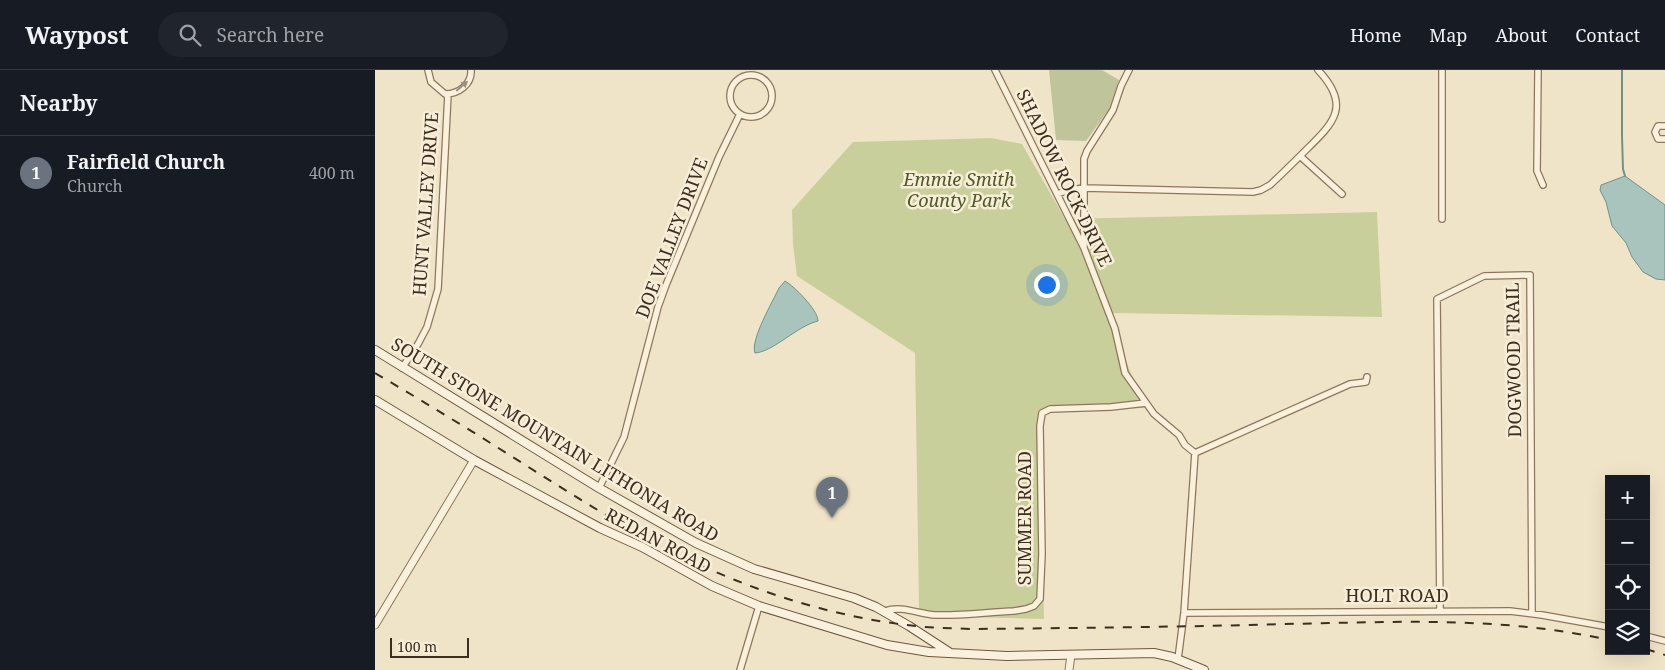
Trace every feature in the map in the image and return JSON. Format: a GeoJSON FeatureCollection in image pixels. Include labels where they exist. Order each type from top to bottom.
{"type":"FeatureCollection","features":[{"type":"Feature","properties":{"kind":"main road","name":"SOUTH STONE MOUNTAIN LITHONIA ROAD"},"geometry":{"type":"LineString","coordinates":[[375,350],[599,488],[674,531],[725,557],[754,569],[854,598],[885,611],[949,652],[1007,656],[1154,653],[1205,670]]}},
{"type":"Feature","properties":{"kind":"main road","name":"REDAN ROAD"},"geometry":{"type":"LineString","coordinates":[[375,400],[474,460],[617,536],[649,550],[712,586],[759,606],[887,645],[929,652],[949,652]]}},
{"type":"Feature","properties":{"kind":"street","name":"HUNT VALLEY DRIVE"},"geometry":{"type":"LineString","coordinates":[[428,70],[431,82],[445,94],[458,91],[467,84],[471,70]]}},
{"type":"Feature","properties":{"kind":"street","name":"SHADOW ROCK DRIVE"},"geometry":{"type":"LineString","coordinates":[[995,70],[1084,248],[1115,329],[1125,373],[1154,414],[1179,435],[1185,445],[1195,454]]}},
{"type":"Feature","properties":{"kind":"street"},"geometry":{"type":"LineString","coordinates":[[1084,248],[1084,159],[1113,110],[1129,70]]}},
{"type":"Feature","properties":{"kind":"street"},"geometry":{"type":"LineString","coordinates":[[1057,194],[1084,188],[1253,192],[1270,185],[1333,120],[1336,112],[1334,91],[1318,70]]}},
{"type":"Feature","properties":{"kind":"street"},"geometry":{"type":"LineString","coordinates":[[1442,70],[1442,219]]}},
{"type":"Feature","properties":{"kind":"street"},"geometry":{"type":"LineString","coordinates":[[1538,70],[1537,171],[1543,185]]}},
{"type":"Feature","properties":{"kind":"street"},"geometry":{"type":"LineString","coordinates":[[751,74],[764,78],[771,90],[772,97],[766,111],[753,117],[739,114],[731,104],[730,98],[733,84],[744,76],[751,74]]}},
{"type":"Feature","properties":{"kind":"street","name":"HUNT VALLEY DRIVE"},"geometry":{"type":"LineString","coordinates":[[402,368],[427,327],[438,289],[448,94]]}},
{"type":"Feature","properties":{"kind":"street","name":"DOE VALLEY DRIVE"},"geometry":{"type":"LineString","coordinates":[[599,488],[624,437],[658,307],[666,284],[739,114]]}},
{"type":"Feature","properties":{"kind":"street"},"geometry":{"type":"LineString","coordinates":[[1665,126],[1658,126],[1655,132],[1658,138],[1665,139]]}},
{"type":"Feature","properties":{"kind":"street"},"geometry":{"type":"LineString","coordinates":[[1300,156],[1342,194]]}},
{"type":"Feature","properties":{"kind":"street","name":"DOGWOOD TRAIL"},"geometry":{"type":"LineString","coordinates":[[1440,611],[1437,299],[1484,276],[1530,275],[1532,613]]}},
{"type":"Feature","properties":{"kind":"street"},"geometry":{"type":"LineString","coordinates":[[1178,660],[1184,612],[1195,454],[1350,384],[1366,382],[1367,377]]}},
{"type":"Feature","properties":{"kind":"street","name":"SUMMER ROAD"},"geometry":{"type":"LineString","coordinates":[[885,611],[894,608],[938,615],[1014,611],[1034,606],[1040,599],[1042,574],[1040,426],[1042,413],[1050,409],[1111,407],[1145,403]]}},
{"type":"Feature","properties":{"kind":"street"},"geometry":{"type":"LineString","coordinates":[[375,625],[474,460]]}},
{"type":"Feature","properties":{"kind":"street"},"geometry":{"type":"LineString","coordinates":[[740,670],[759,606]]}},
{"type":"Feature","properties":{"kind":"street","name":"HOLT ROAD"},"geometry":{"type":"LineString","coordinates":[[1184,612],[1510,611],[1532,613],[1605,626]]}},
{"type":"Feature","properties":{"kind":"street"},"geometry":{"type":"LineString","coordinates":[[1650,637],[1665,641]]}},
{"type":"Feature","properties":{"kind":"street"},"geometry":{"type":"LineString","coordinates":[[1069,670],[1071,655]]}},
{"type":"Feature","properties":{"kind":"green space"},"geometry":{"type":"Polygon","coordinates":[[[1049,70],[1102,70],[1119,80],[1109,109],[1086,141],[1056,140],[1049,70]]]}},
{"type":"Feature","properties":{"kind":"green space","name":"Emmie Smith County Park"},"geometry":{"type":"Polygon","coordinates":[[[991,138],[1022,144],[1065,219],[1377,212],[1382,317],[1108,313],[1118,343],[1146,408],[1040,410],[1044,619],[965,617],[919,609],[915,353],[797,276],[793,245],[792,210],[853,142],[991,138]]]}},
{"type":"Feature","properties":{"kind":"water"},"geometry":{"type":"Polygon","coordinates":[[[1625,176],[1665,205],[1665,280],[1656,279],[1643,272],[1632,257],[1626,243],[1612,226],[1606,202],[1600,190],[1601,185],[1625,176]]]}},
{"type":"Feature","properties":{"kind":"water"},"geometry":{"type":"Polygon","coordinates":[[[785,281],[810,305],[818,321],[802,328],[762,352],[755,353],[754,347],[759,330],[779,288],[785,281]]]}},
{"type":"Feature","properties":{"kind":"waterway"},"geometry":{"type":"LineString","coordinates":[[1622,70],[1622,136],[1625,176]]}},
{"type":"Feature","properties":{"kind":"railway"},"geometry":{"type":"LineString","coordinates":[[375,373],[602,513],[667,549],[756,588],[798,602],[863,618],[915,626],[971,629],[1447,622],[1528,627],[1605,639]]}},
{"type":"Feature","properties":{"kind":"railway"},"geometry":{"type":"LineString","coordinates":[[1650,650],[1665,655]]}},
{"type":"Feature","properties":{"kind":"place","name":"Fairfield Church"},"geometry":{"type":"Point","coordinates":[832,518]}}]}
